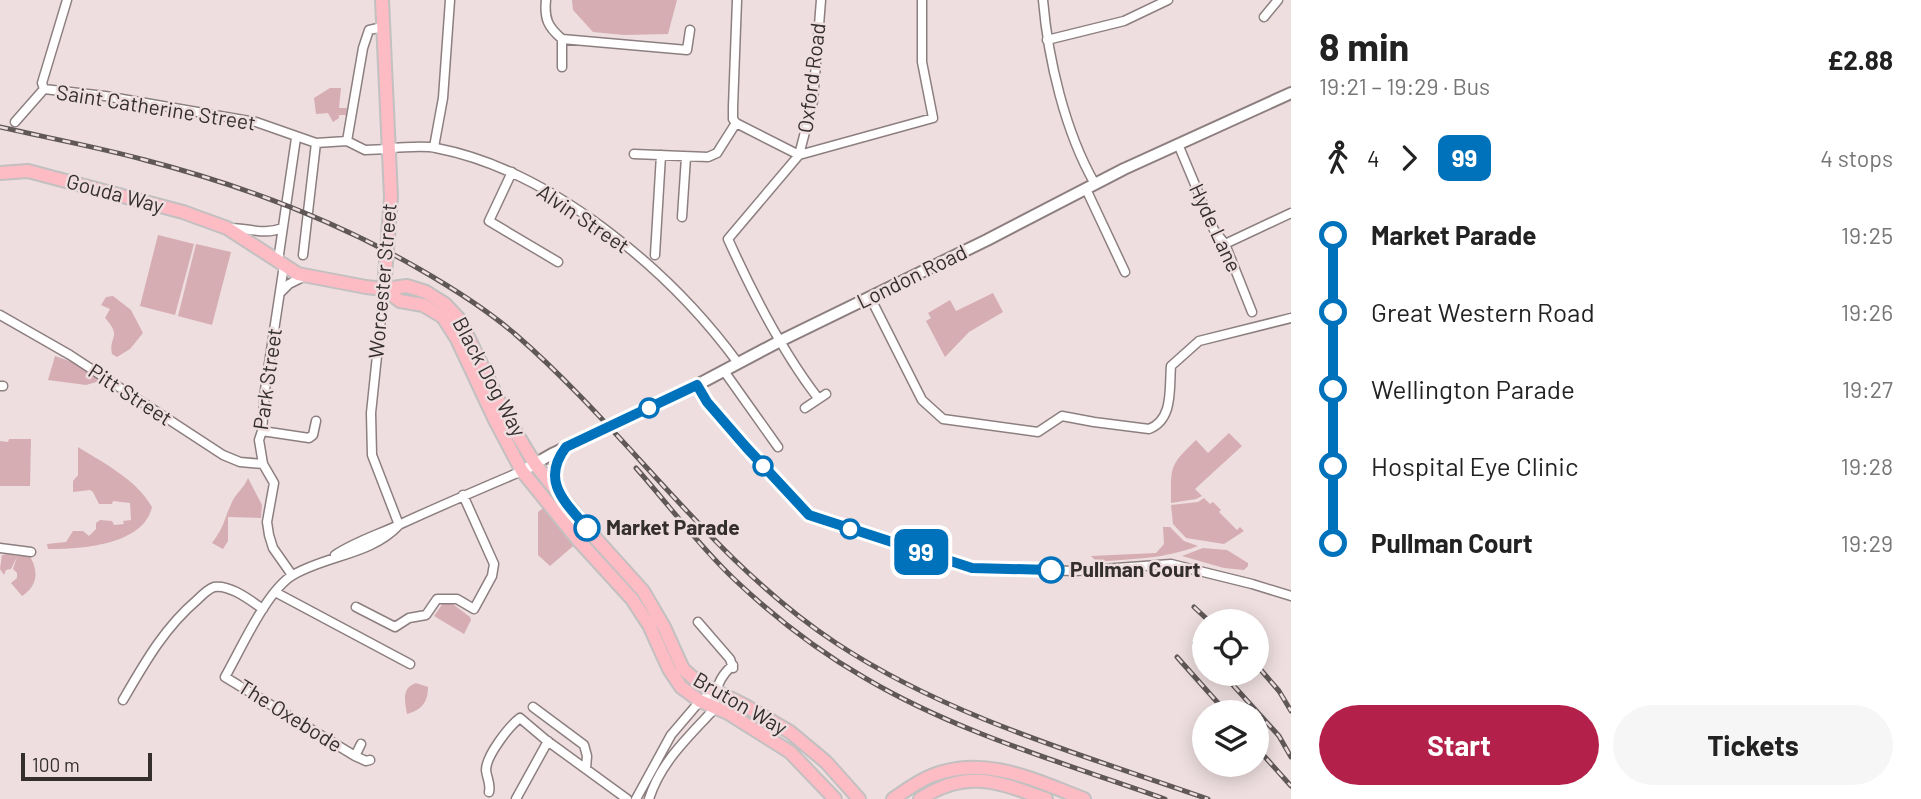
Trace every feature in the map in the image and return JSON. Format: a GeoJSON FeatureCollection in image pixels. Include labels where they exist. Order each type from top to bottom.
{"type":"FeatureCollection","features":[{"type":"Feature","properties":{"kind":"main road","name":"Worcester Street"},"geometry":{"type":"LineString","coordinates":[[382,0],[391,212],[384,289]]}},
{"type":"Feature","properties":{"kind":"main road","name":"London Road"},"geometry":{"type":"LineString","coordinates":[[522,471],[1090,187],[1291,93]]}},
{"type":"Feature","properties":{"kind":"main road","name":"Gouda Way"},"geometry":{"type":"LineString","coordinates":[[0,173],[28,171],[183,212],[227,228],[305,276],[384,289]]}},
{"type":"Feature","properties":{"kind":"main road","name":"Black Dog Way"},"geometry":{"type":"LineString","coordinates":[[384,289],[407,286],[426,292],[454,311],[466,330],[506,416],[535,464]]}},
{"type":"Feature","properties":{"kind":"main road","name":"Black Dog Way"},"geometry":{"type":"LineString","coordinates":[[384,289],[400,301],[423,305],[443,317],[457,339],[522,471]]}},
{"type":"Feature","properties":{"kind":"main road"},"geometry":{"type":"LineString","coordinates":[[557,493],[555,466],[566,447]]}},
{"type":"Feature","properties":{"kind":"main road","name":"Bruton Way"},"geometry":{"type":"LineString","coordinates":[[535,464],[643,591],[664,627],[683,670],[691,678],[790,732],[826,762],[859,799]]}},
{"type":"Feature","properties":{"kind":"main road","name":"Bruton Way"},"geometry":{"type":"LineString","coordinates":[[522,471],[586,549],[632,599],[649,625],[675,680],[700,701],[738,718],[790,752],[835,799]]}},
{"type":"Feature","properties":{"kind":"main road"},"geometry":{"type":"LineString","coordinates":[[893,799],[928,777],[967,766],[989,767],[1009,772],[1084,799]]}},
{"type":"Feature","properties":{"kind":"main road"},"geometry":{"type":"LineString","coordinates":[[920,799],[947,786],[983,779],[1046,799]]}},
{"type":"Feature","properties":{"kind":"street"},"geometry":{"type":"LineString","coordinates":[[15,122],[44,89],[42,83],[67,0]]}},
{"type":"Feature","properties":{"kind":"street"},"geometry":{"type":"LineString","coordinates":[[434,147],[443,98],[450,0]]}},
{"type":"Feature","properties":{"kind":"street"},"geometry":{"type":"LineString","coordinates":[[546,0],[545,16],[550,29],[562,39],[687,50],[690,30]]}},
{"type":"Feature","properties":{"kind":"street"},"geometry":{"type":"LineString","coordinates":[[737,0],[733,119],[799,155]]}},
{"type":"Feature","properties":{"kind":"street","name":"Oxford Road"},"geometry":{"type":"LineString","coordinates":[[799,155],[813,101],[821,0]]}},
{"type":"Feature","properties":{"kind":"street"},"geometry":{"type":"LineString","coordinates":[[805,408],[822,396],[807,383],[728,239],[799,155],[933,117],[922,62],[922,0]]}},
{"type":"Feature","properties":{"kind":"street"},"geometry":{"type":"LineString","coordinates":[[1043,0],[1047,40],[1059,95],[1088,172],[1090,187],[1125,272]]}},
{"type":"Feature","properties":{"kind":"street"},"geometry":{"type":"LineString","coordinates":[[1047,40],[1124,21],[1168,0]]}},
{"type":"Feature","properties":{"kind":"street"},"geometry":{"type":"LineString","coordinates":[[1264,17],[1278,0]]}},
{"type":"Feature","properties":{"kind":"street"},"geometry":{"type":"LineString","coordinates":[[347,141],[363,48],[369,30],[383,29]]}},
{"type":"Feature","properties":{"kind":"street"},"geometry":{"type":"LineString","coordinates":[[562,39],[562,67]]}},
{"type":"Feature","properties":{"kind":"street","name":"Saint Catherine Street"},"geometry":{"type":"LineString","coordinates":[[44,89],[105,96],[256,122],[316,143],[347,141],[365,150],[389,149]]}},
{"type":"Feature","properties":{"kind":"street"},"geometry":{"type":"LineString","coordinates":[[634,154],[708,157],[718,153],[736,123]]}},
{"type":"Feature","properties":{"kind":"street","name":"Park Street"},"geometry":{"type":"LineString","coordinates":[[292,575],[273,548],[269,535],[267,522],[274,483],[263,464],[259,440],[280,294],[282,228],[296,138]]}},
{"type":"Feature","properties":{"kind":"street"},"geometry":{"type":"LineString","coordinates":[[303,255],[316,143]]}},
{"type":"Feature","properties":{"kind":"street","name":"Hyde Lane"},"geometry":{"type":"LineString","coordinates":[[1178,144],[1214,230],[1225,244],[1252,312]]}},
{"type":"Feature","properties":{"kind":"street","name":"Alvin Street"},"geometry":{"type":"LineString","coordinates":[[389,149],[434,147],[479,159],[512,172],[590,218],[675,289],[738,363]]}},
{"type":"Feature","properties":{"kind":"street"},"geometry":{"type":"LineString","coordinates":[[655,255],[661,155]]}},
{"type":"Feature","properties":{"kind":"street"},"geometry":{"type":"LineString","coordinates":[[681,217],[686,157]]}},
{"type":"Feature","properties":{"kind":"street"},"geometry":{"type":"LineString","coordinates":[[512,172],[489,221],[558,262]]}},
{"type":"Feature","properties":{"kind":"street"},"geometry":{"type":"LineString","coordinates":[[1225,244],[1291,213]]}},
{"type":"Feature","properties":{"kind":"street","name":"Gouda Way"},"geometry":{"type":"LineString","coordinates":[[227,228],[244,227],[268,234],[282,228]]}},
{"type":"Feature","properties":{"kind":"street"},"geometry":{"type":"LineString","coordinates":[[295,241],[305,243]]}},
{"type":"Feature","properties":{"kind":"street"},"geometry":{"type":"LineString","coordinates":[[280,294],[285,287],[305,276]]}},
{"type":"Feature","properties":{"kind":"street","name":"Worcester Street"},"geometry":{"type":"LineString","coordinates":[[384,289],[371,413],[372,455],[399,525]]}},
{"type":"Feature","properties":{"kind":"street"},"geometry":{"type":"LineString","coordinates":[[870,297],[922,400],[943,419],[1038,432],[1062,416],[1149,429],[1157,426],[1167,413],[1171,366],[1199,341],[1291,318]]}},
{"type":"Feature","properties":{"kind":"street","name":"Pitt Street"},"geometry":{"type":"LineString","coordinates":[[0,315],[70,355],[223,456],[250,464],[263,464]]}},
{"type":"Feature","properties":{"kind":"street"},"geometry":{"type":"LineString","coordinates":[[724,371],[778,447]]}},
{"type":"Feature","properties":{"kind":"street"},"geometry":{"type":"LineString","coordinates":[[697,385],[707,402],[809,515],[972,568],[1075,571],[1171,564],[1291,596]]}},
{"type":"Feature","properties":{"kind":"street"},"geometry":{"type":"LineString","coordinates":[[262,431],[309,438],[313,435],[316,421]]}},
{"type":"Feature","properties":{"kind":"street"},"geometry":{"type":"LineString","coordinates":[[123,700],[165,632],[207,591],[215,587],[223,588],[241,595],[263,609],[292,575],[388,537],[399,525],[522,471]]}},
{"type":"Feature","properties":{"kind":"street"},"geometry":{"type":"LineString","coordinates":[[356,607],[395,627],[409,618],[426,615],[437,598],[457,599],[474,609],[492,576],[494,564],[464,495]]}},
{"type":"Feature","properties":{"kind":"street"},"geometry":{"type":"LineString","coordinates":[[0,548],[31,552]]}},
{"type":"Feature","properties":{"kind":"street"},"geometry":{"type":"LineString","coordinates":[[275,592],[410,664]]}},
{"type":"Feature","properties":{"kind":"street","name":"The Oxebode"},"geometry":{"type":"LineString","coordinates":[[263,609],[225,677],[355,756],[370,760]]}},
{"type":"Feature","properties":{"kind":"street"},"geometry":{"type":"LineString","coordinates":[[698,622],[732,668],[715,691],[700,701]]}},
{"type":"Feature","properties":{"kind":"street"},"geometry":{"type":"LineString","coordinates":[[715,691],[715,708]]}},
{"type":"Feature","properties":{"kind":"street","name":"Bruton Way"},"geometry":{"type":"LineString","coordinates":[[636,799],[671,735],[700,701]]}},
{"type":"Feature","properties":{"kind":"street"},"geometry":{"type":"LineString","coordinates":[[533,707],[584,745],[586,769]]}},
{"type":"Feature","properties":{"kind":"street","name":"Bruton Way"},"geometry":{"type":"LineString","coordinates":[[649,799],[677,747],[715,708]]}},
{"type":"Feature","properties":{"kind":"street"},"geometry":{"type":"LineString","coordinates":[[489,792],[491,786],[486,768],[488,762],[505,733],[520,718],[627,799]]}},
{"type":"Feature","properties":{"kind":"street"},"geometry":{"type":"LineString","coordinates":[[516,799],[548,741]]}},
{"type":"Feature","properties":{"kind":"street","name":"The Oxebode"},"geometry":{"type":"LineString","coordinates":[[355,756],[361,744]]}},
{"type":"Feature","properties":{"kind":"shaded area"},"geometry":{"type":"Polygon","coordinates":[[[572,0],[677,0],[668,34],[624,35],[593,32],[573,10],[572,0]]]}},
{"type":"Feature","properties":{"kind":"shaded area"},"geometry":{"type":"Polygon","coordinates":[[[330,88],[341,88],[339,108],[347,108],[346,115],[339,115],[333,122],[328,113],[316,114],[314,98],[330,88]]]}},
{"type":"Feature","properties":{"kind":"shaded area"},"geometry":{"type":"Polygon","coordinates":[[[158,235],[194,244],[175,315],[140,306],[158,235]]]}},
{"type":"Feature","properties":{"kind":"shaded area"},"geometry":{"type":"Polygon","coordinates":[[[196,244],[231,252],[212,325],[178,316],[196,244]]]}},
{"type":"Feature","properties":{"kind":"shaded area"},"geometry":{"type":"Polygon","coordinates":[[[993,293],[1003,312],[969,332],[945,357],[926,321],[931,318],[928,313],[950,300],[956,311],[993,293]]]}},
{"type":"Feature","properties":{"kind":"shaded area"},"geometry":{"type":"Polygon","coordinates":[[[113,296],[131,310],[143,333],[130,349],[117,357],[112,354],[111,348],[114,333],[105,318],[110,309],[101,305],[106,297],[113,296]]]}},
{"type":"Feature","properties":{"kind":"shaded area"},"geometry":{"type":"Polygon","coordinates":[[[55,356],[75,363],[100,381],[86,385],[48,380],[55,356]]]}},
{"type":"Feature","properties":{"kind":"shaded area"},"geometry":{"type":"Polygon","coordinates":[[[1229,433],[1242,446],[1195,489],[1202,496],[1171,503],[1172,474],[1176,462],[1196,440],[1208,453],[1229,433]]]}},
{"type":"Feature","properties":{"kind":"shaded area"},"geometry":{"type":"Polygon","coordinates":[[[9,439],[31,439],[30,486],[0,486],[0,441],[8,442],[9,439]]]}},
{"type":"Feature","properties":{"kind":"shaded area"},"geometry":{"type":"Polygon","coordinates":[[[78,447],[129,480],[152,507],[146,520],[123,537],[92,546],[48,549],[47,544],[66,542],[73,531],[83,531],[89,536],[100,520],[112,521],[114,525],[131,520],[130,503],[113,501],[112,504],[99,504],[90,490],[73,492],[73,481],[78,475],[78,447]]]}},
{"type":"Feature","properties":{"kind":"shaded area"},"geometry":{"type":"Polygon","coordinates":[[[248,478],[262,505],[261,518],[228,517],[228,541],[223,549],[212,543],[248,478]]]}},
{"type":"Feature","properties":{"kind":"shaded area"},"geometry":{"type":"Polygon","coordinates":[[[1204,498],[1210,504],[1213,502],[1237,530],[1240,527],[1244,531],[1224,544],[1186,538],[1173,524],[1171,505],[1198,502],[1204,498]]]}},
{"type":"Feature","properties":{"kind":"shaded area"},"geometry":{"type":"Polygon","coordinates":[[[549,504],[579,541],[550,566],[538,555],[538,512],[549,504]]]}},
{"type":"Feature","properties":{"kind":"shaded area"},"geometry":{"type":"Polygon","coordinates":[[[1163,527],[1170,527],[1184,541],[1198,546],[1172,554],[1136,559],[1097,562],[1091,556],[1156,553],[1164,544],[1163,527]]]}},
{"type":"Feature","properties":{"kind":"shaded area"},"geometry":{"type":"Polygon","coordinates":[[[1203,548],[1227,550],[1248,563],[1248,566],[1244,570],[1224,568],[1182,556],[1203,548]]]}},
{"type":"Feature","properties":{"kind":"shaded area"},"geometry":{"type":"Polygon","coordinates":[[[2,555],[29,555],[34,566],[34,583],[22,596],[11,583],[17,578],[13,569],[17,557],[11,569],[6,570],[4,575],[0,569],[2,555]]]}},
{"type":"Feature","properties":{"kind":"shaded area"},"geometry":{"type":"Polygon","coordinates":[[[450,602],[470,617],[464,634],[434,616],[443,603],[450,602]]]}},
{"type":"Feature","properties":{"kind":"shaded area"},"geometry":{"type":"Polygon","coordinates":[[[416,683],[428,687],[427,697],[420,708],[407,714],[406,692],[416,683]]]}},
{"type":"Feature","properties":{"kind":"railway"},"geometry":{"type":"LineString","coordinates":[[0,127],[145,160],[217,181],[321,220],[421,270],[470,300],[515,334],[556,372],[749,574],[791,610],[836,643],[879,669],[970,713],[1065,750],[1208,799]]}},
{"type":"Feature","properties":{"kind":"railway"},"geometry":{"type":"LineString","coordinates":[[636,468],[734,579],[797,633],[848,668],[900,698],[974,731],[1165,799]]}},
{"type":"Feature","properties":{"kind":"railway"},"geometry":{"type":"LineString","coordinates":[[1177,657],[1215,700]]}},
{"type":"Feature","properties":{"kind":"railway"},"geometry":{"type":"LineString","coordinates":[[1269,679],[1291,711]]}},
{"type":"Feature","properties":{"kind":"railway"},"geometry":{"type":"LineString","coordinates":[[1234,686],[1279,736],[1291,757]]}},
{"type":"Feature","properties":{"kind":"railway"},"geometry":{"type":"LineString","coordinates":[[1269,761],[1291,786]]}},
{"type":"Feature","properties":{"kind":"bus line","name":"99"},"geometry":{"type":"LineString","coordinates":[[587,528],[557,493],[555,466],[558,457],[566,447],[697,385],[707,402],[809,515],[972,568],[1051,570]]}},
{"type":"Feature","properties":{"kind":"place","name":"Market Parade"},"geometry":{"type":"Point","coordinates":[587,528]}},
{"type":"Feature","properties":{"kind":"place","name":"Pullman Court"},"geometry":{"type":"Point","coordinates":[1051,570]}}]}
